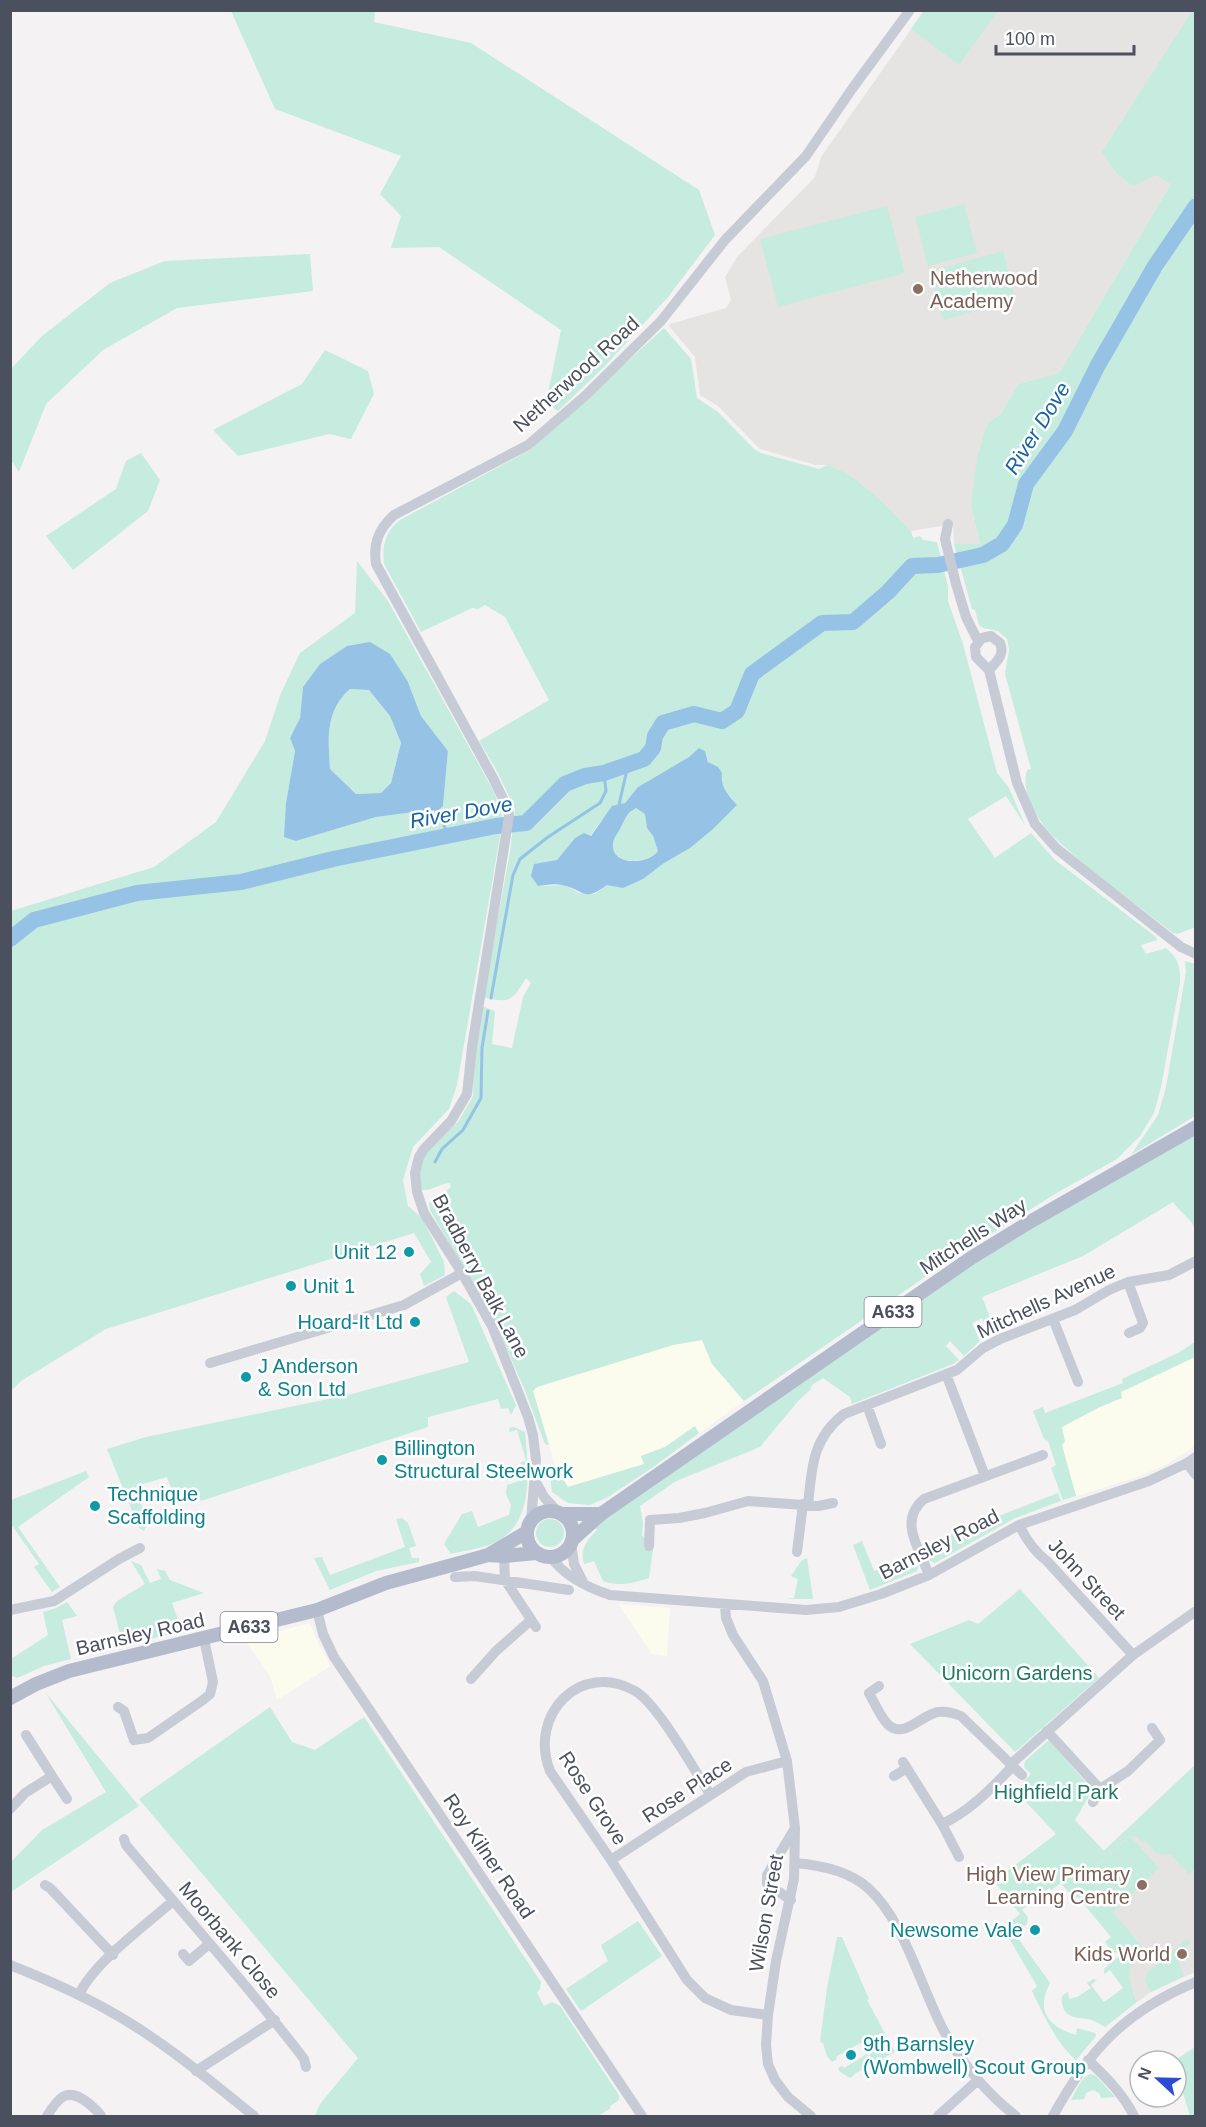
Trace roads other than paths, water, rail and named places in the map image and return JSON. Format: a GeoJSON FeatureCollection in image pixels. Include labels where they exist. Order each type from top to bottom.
{"type":"FeatureCollection","features":[{"type":"Feature","properties":{"kind":"main road","name":"Mitchells Way"},"geometry":{"type":"LineString","coordinates":[[572,1541],[602,1514],[963,1264],[1028,1222],[1196,1127]]}},
{"type":"Feature","properties":{"kind":"main road"},"geometry":{"type":"LineString","coordinates":[[560,1513],[572,1528],[572,1541],[564,1552],[551,1557],[536,1553],[529,1544],[529,1526],[540,1513],[552,1511],[602,1514]]}},
{"type":"Feature","properties":{"kind":"main road","name":"Barnsley Road"},"geometry":{"type":"LineString","coordinates":[[488,1555],[529,1526]]}},
{"type":"Feature","properties":{"kind":"main road","name":"Barnsley Road"},"geometry":{"type":"LineString","coordinates":[[11,1698],[36,1684],[69,1671],[316,1611],[386,1583],[488,1555],[536,1553]]}},
{"type":"Feature","properties":{"kind":"street","name":"Netherwood Road"},"geometry":{"type":"LineString","coordinates":[[510,816],[493,778],[375,564],[375,545],[378,535],[383,525],[394,515],[528,445],[585,396],[661,321],[725,240],[806,156],[910,10]]}},
{"type":"Feature","properties":{"kind":"street"},"geometry":{"type":"LineString","coordinates":[[948,524],[946,542],[956,584],[966,617],[978,641]]}},
{"type":"Feature","properties":{"kind":"street"},"geometry":{"type":"LineString","coordinates":[[989,670],[1002,654],[1002,647],[991,636],[978,641],[975,647],[976,657],[989,670],[1017,783],[1035,824],[1057,849],[1181,947],[1196,954]]}},
{"type":"Feature","properties":{"kind":"street","name":"Bradberry Balk Lane"},"geometry":{"type":"LineString","coordinates":[[510,816],[475,1024],[467,1094],[451,1121],[424,1149],[419,1157],[415,1173],[417,1192],[424,1213],[492,1326],[517,1386],[533,1435],[537,1460],[529,1526]]}},
{"type":"Feature","properties":{"kind":"street","name":"Mitchells Avenue"},"geometry":{"type":"LineString","coordinates":[[797,1552],[814,1456],[829,1426],[844,1414],[946,1374],[1000,1339],[1053,1319],[1128,1282],[1169,1275],[1196,1261]]}},
{"type":"Feature","properties":{"kind":"street"},"geometry":{"type":"LineString","coordinates":[[210,1363],[404,1305],[462,1274]]}},
{"type":"Feature","properties":{"kind":"street"},"geometry":{"type":"LineString","coordinates":[[1128,1282],[1143,1323],[1140,1328],[1129,1333]]}},
{"type":"Feature","properties":{"kind":"street"},"geometry":{"type":"LineString","coordinates":[[1053,1319],[1078,1382]]}},
{"type":"Feature","properties":{"kind":"street"},"geometry":{"type":"LineString","coordinates":[[946,1374],[985,1476]]}},
{"type":"Feature","properties":{"kind":"street"},"geometry":{"type":"LineString","coordinates":[[867,1405],[881,1444]]}},
{"type":"Feature","properties":{"kind":"street"},"geometry":{"type":"LineString","coordinates":[[929,1575],[911,1529],[910,1521],[914,1508],[924,1499],[1043,1455]]}},
{"type":"Feature","properties":{"kind":"street"},"geometry":{"type":"LineString","coordinates":[[1191,1460],[1196,1475]]}},
{"type":"Feature","properties":{"kind":"street","name":"Barnsley Road"},"geometry":{"type":"LineString","coordinates":[[551,1557],[564,1573],[610,1595],[806,1610],[839,1607],[881,1594],[929,1575],[1019,1525],[1149,1482],[1191,1460]]}},
{"type":"Feature","properties":{"kind":"street"},"geometry":{"type":"LineString","coordinates":[[536,1482],[544,1497],[560,1513]]}},
{"type":"Feature","properties":{"kind":"street"},"geometry":{"type":"LineString","coordinates":[[649,1545],[650,1520],[705,1514],[748,1501],[818,1506],[833,1503]]}},
{"type":"Feature","properties":{"kind":"street","name":"John Street"},"geometry":{"type":"LineString","coordinates":[[1019,1525],[1026,1539],[1040,1556],[1133,1655]]}},
{"type":"Feature","properties":{"kind":"street"},"geometry":{"type":"LineString","coordinates":[[572,1541],[574,1564],[583,1582]]}},
{"type":"Feature","properties":{"kind":"street"},"geometry":{"type":"LineString","coordinates":[[10,1610],[54,1601],[140,1548]]}},
{"type":"Feature","properties":{"kind":"street"},"geometry":{"type":"LineString","coordinates":[[470,1678],[496,1651],[534,1624],[506,1580],[504,1556]]}},
{"type":"Feature","properties":{"kind":"street"},"geometry":{"type":"LineString","coordinates":[[455,1577],[475,1576],[569,1590]]}},
{"type":"Feature","properties":{"kind":"street","name":"Wilson Street"},"geometry":{"type":"LineString","coordinates":[[725,1605],[726,1618],[733,1635],[763,1681],[787,1761],[795,1828],[795,1863],[791,1900],[776,1961],[766,2045],[768,2064],[775,2080],[788,2097],[811,2116]]}},
{"type":"Feature","properties":{"kind":"street","name":"Roy Kilner Road"},"geometry":{"type":"LineString","coordinates":[[316,1611],[323,1634],[334,1657],[642,2116]]}},
{"type":"Feature","properties":{"kind":"street"},"geometry":{"type":"LineString","coordinates":[[942,1824],[976,1803],[1010,1770],[1011,1764],[1133,1655],[1193,1617]]}},
{"type":"Feature","properties":{"kind":"street"},"geometry":{"type":"LineString","coordinates":[[118,1707],[124,1711],[134,1740],[148,1738],[203,1700],[210,1694],[213,1682],[204,1639]]}},
{"type":"Feature","properties":{"kind":"street","name":"Rose Grove"},"geometry":{"type":"LineString","coordinates":[[710,1794],[657,1712],[636,1691],[620,1685],[603,1683],[576,1688],[550,1715],[544,1736],[544,1757],[550,1771],[611,1860],[687,1980],[705,1998],[731,2010],[768,2015]]}},
{"type":"Feature","properties":{"kind":"street"},"geometry":{"type":"LineString","coordinates":[[879,1686],[869,1693],[886,1722],[893,1729],[905,1730],[937,1712],[961,1716],[1022,1776]]}},
{"type":"Feature","properties":{"kind":"street"},"geometry":{"type":"LineString","coordinates":[[1152,1728],[1160,1740],[1170,1746]]}},
{"type":"Feature","properties":{"kind":"street"},"geometry":{"type":"LineString","coordinates":[[1047,1731],[1100,1789]]}},
{"type":"Feature","properties":{"kind":"street"},"geometry":{"type":"LineString","coordinates":[[26,1735],[67,1799]]}},
{"type":"Feature","properties":{"kind":"street"},"geometry":{"type":"LineString","coordinates":[[1094,1802],[1100,1789],[1128,1771],[1160,1740]]}},
{"type":"Feature","properties":{"kind":"street","name":"Rose Place"},"geometry":{"type":"LineString","coordinates":[[611,1860],[746,1772],[787,1761]]}},
{"type":"Feature","properties":{"kind":"street"},"geometry":{"type":"LineString","coordinates":[[894,1776],[905,1765],[942,1824],[959,1857]]}},
{"type":"Feature","properties":{"kind":"street"},"geometry":{"type":"LineString","coordinates":[[10,1809],[26,1793],[52,1776]]}},
{"type":"Feature","properties":{"kind":"street"},"geometry":{"type":"LineString","coordinates":[[791,1900],[767,1884],[766,1875],[795,1828]]}},
{"type":"Feature","properties":{"kind":"street","name":"Moorbank Close"},"geometry":{"type":"LineString","coordinates":[[124,1839],[126,1845],[275,2020],[304,2059],[306,2067]]}},
{"type":"Feature","properties":{"kind":"street"},"geometry":{"type":"LineString","coordinates":[[795,1863],[814,1865],[843,1873],[867,1886],[884,1905],[913,1960],[945,2032],[978,2080],[1016,2116]]}},
{"type":"Feature","properties":{"kind":"street"},"geometry":{"type":"LineString","coordinates":[[45,1885],[113,1955]]}},
{"type":"Feature","properties":{"kind":"street"},"geometry":{"type":"LineString","coordinates":[[79,1995],[84,1984],[113,1955],[173,1901]]}},
{"type":"Feature","properties":{"kind":"street"},"geometry":{"type":"LineString","coordinates":[[183,1954],[189,1961],[209,1944]]}},
{"type":"Feature","properties":{"kind":"street"},"geometry":{"type":"LineString","coordinates":[[10,1965],[79,1995],[130,2024],[254,2116]]}},
{"type":"Feature","properties":{"kind":"street"},"geometry":{"type":"LineString","coordinates":[[1053,2116],[1078,2072],[1108,2037],[1146,2006],[1196,1982]]}},
{"type":"Feature","properties":{"kind":"street"},"geometry":{"type":"LineString","coordinates":[[196,2071],[275,2020]]}},
{"type":"Feature","properties":{"kind":"street"},"geometry":{"type":"LineString","coordinates":[[1088,2060],[1112,2082],[1134,2116]]}},
{"type":"Feature","properties":{"kind":"street"},"geometry":{"type":"LineString","coordinates":[[938,2116],[978,2080]]}},
{"type":"Feature","properties":{"kind":"street"},"geometry":{"type":"LineString","coordinates":[[47,2116],[59,2099],[68,2095],[81,2097],[102,2116]]}},
{"type":"Feature","properties":{"kind":"water"},"geometry":{"type":"Polygon","coordinates":[[[370,642],[390,654],[408,682],[421,716],[448,751],[443,806],[438,811],[429,810],[376,817],[296,841],[284,837],[286,803],[295,751],[290,738],[300,718],[303,687],[320,664],[347,646],[370,642]],[[350,689],[336,707],[330,726],[330,769],[356,794],[381,793],[391,783],[401,743],[390,716],[369,690],[350,689]]]}},
{"type":"Feature","properties":{"kind":"water"},"geometry":{"type":"Polygon","coordinates":[[[699,748],[705,751],[708,762],[718,767],[722,773],[723,786],[737,805],[713,829],[690,848],[643,879],[623,888],[607,885],[593,893],[584,894],[559,884],[538,886],[531,876],[534,864],[557,860],[575,838],[584,833],[591,836],[612,806],[625,803],[638,787],[689,757],[699,748]],[[636,808],[630,812],[615,837],[614,851],[624,860],[639,861],[653,856],[658,851],[653,836],[647,828],[645,814],[636,808]]]}},
{"type":"Feature","properties":{"kind":"waterway","name":"River Dove"},"geometry":{"type":"LineString","coordinates":[[10,939],[34,920],[137,893],[241,882],[333,859],[496,826],[526,823],[565,784],[644,759],[653,748],[655,736],[663,723],[694,714],[722,721],[737,711],[752,674],[822,623],[853,622],[888,592],[912,566],[938,565],[983,555],[1002,544],[1015,525],[1026,484],[1065,431],[1098,365],[1155,266],[1196,206]]}},
{"type":"Feature","properties":{"kind":"waterway"},"geometry":{"type":"LineString","coordinates":[[619,805],[628,765]]}},
{"type":"Feature","properties":{"kind":"waterway"},"geometry":{"type":"LineString","coordinates":[[491,998],[513,875],[520,859],[548,837],[600,803],[606,791],[604,773]]}},
{"type":"Feature","properties":{"kind":"waterway"},"geometry":{"type":"LineString","coordinates":[[443,823],[448,835]]}},
{"type":"Feature","properties":{"kind":"waterway"},"geometry":{"type":"LineString","coordinates":[[435,1162],[442,1149],[463,1130],[481,1098],[482,1048],[488,1011]]}},
{"type":"Feature","properties":{"kind":"place","name":"Netherwood Academy"},"geometry":{"type":"Point","coordinates":[918,289]}},
{"type":"Feature","properties":{"kind":"place","name":"Unit 12"},"geometry":{"type":"Point","coordinates":[409,1252]}},
{"type":"Feature","properties":{"kind":"place","name":"Unit 1"},"geometry":{"type":"Point","coordinates":[291,1286]}},
{"type":"Feature","properties":{"kind":"place","name":"Hoard-It Ltd"},"geometry":{"type":"Point","coordinates":[415,1322]}},
{"type":"Feature","properties":{"kind":"place","name":"J Anderson & Son Ltd"},"geometry":{"type":"Point","coordinates":[246,1377]}},
{"type":"Feature","properties":{"kind":"place","name":"Billington Structural Steelwork"},"geometry":{"type":"Point","coordinates":[382,1460]}},
{"type":"Feature","properties":{"kind":"place","name":"Technique Scaffolding"},"geometry":{"type":"Point","coordinates":[95,1506]}},
{"type":"Feature","properties":{"kind":"place","name":"High View Primary Learning Centre"},"geometry":{"type":"Point","coordinates":[1142,1885]}},
{"type":"Feature","properties":{"kind":"place","name":"Newsome Vale"},"geometry":{"type":"Point","coordinates":[1035,1930]}},
{"type":"Feature","properties":{"kind":"place","name":"Kids World"},"geometry":{"type":"Point","coordinates":[1182,1954]}},
{"type":"Feature","properties":{"kind":"place","name":"9th Barnsley (Wombwell) Scout Group"},"geometry":{"type":"Point","coordinates":[851,2055]}},
{"type":"Feature","properties":{"kind":"park label","name":"Unicorn Gardens"},"geometry":{"type":"Point","coordinates":[1017,1673]}},
{"type":"Feature","properties":{"kind":"park label","name":"Highfield Park"},"geometry":{"type":"Point","coordinates":[1056,1792]}}]}
